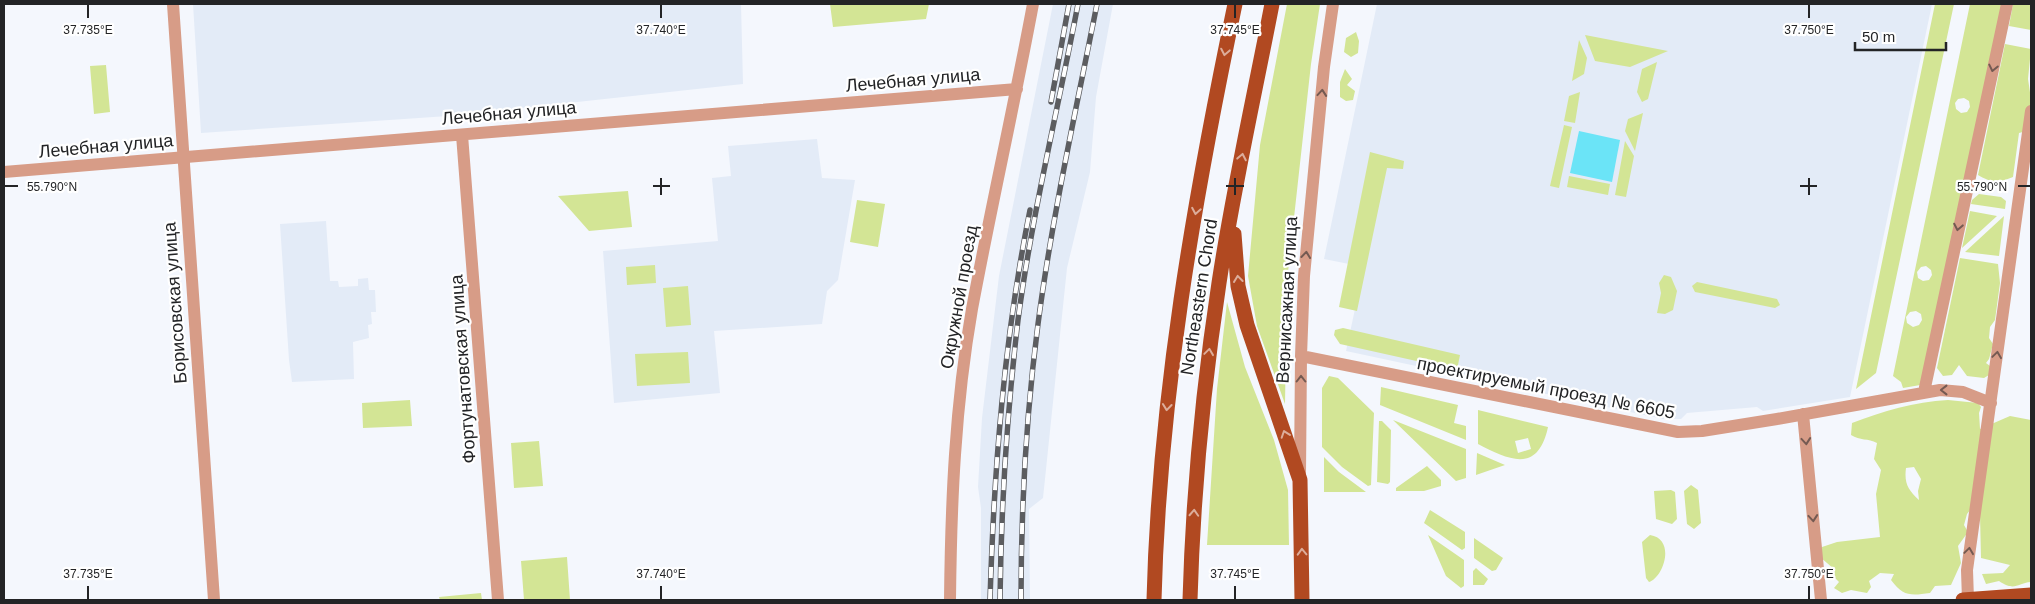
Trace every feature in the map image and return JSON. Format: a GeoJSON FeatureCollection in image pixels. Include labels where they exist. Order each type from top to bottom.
{"type":"FeatureCollection","features":[{"type":"Feature","properties":{"kind":"main road","name":"Northeastern Chord"},"geometry":{"type":"LineString","coordinates":[[1154,600],[1159,482],[1170,375],[1206,153],[1235,4]]}},
{"type":"Feature","properties":{"kind":"main road","name":"Northeastern Chord"},"geometry":{"type":"LineString","coordinates":[[1190,600],[1196,483],[1206,376],[1219,282],[1272,4]]}},
{"type":"Feature","properties":{"kind":"main road"},"geometry":{"type":"LineString","coordinates":[[1234,200],[1234,253],[1238,286],[1246,324],[1300,480]]}},
{"type":"Feature","properties":{"kind":"main road","name":"Вернисажная улица"},"geometry":{"type":"LineString","coordinates":[[1300,480],[1302,600]]}},
{"type":"Feature","properties":{"kind":"main road"},"geometry":{"type":"LineString","coordinates":[[1963,600],[2031,596]]}},
{"type":"Feature","properties":{"kind":"street","name":"Борисовская улица"},"geometry":{"type":"LineString","coordinates":[[173,4],[182,157],[214,600]]}},
{"type":"Feature","properties":{"kind":"street","name":"Окружной проезд"},"geometry":{"type":"LineString","coordinates":[[950,600],[953,471],[972,309],[1018,89],[1033,4]]}},
{"type":"Feature","properties":{"kind":"street","name":"Вернисажная улица"},"geometry":{"type":"LineString","coordinates":[[1300,480],[1304,276],[1324,67],[1333,4]]}},
{"type":"Feature","properties":{"kind":"street"},"geometry":{"type":"LineString","coordinates":[[1924,392],[2007,4]]}},
{"type":"Feature","properties":{"kind":"street","name":"Лечебная улица"},"geometry":{"type":"LineString","coordinates":[[4,172],[1018,89]]}},
{"type":"Feature","properties":{"kind":"street"},"geometry":{"type":"LineString","coordinates":[[1968,600],[1966,570],[2031,111]]}},
{"type":"Feature","properties":{"kind":"street","name":"Фортунатовская улица"},"geometry":{"type":"LineString","coordinates":[[462,134],[498,600]]}},
{"type":"Feature","properties":{"kind":"street","name":"проектируемый проезд № 6605"},"geometry":{"type":"LineString","coordinates":[[1301,356],[1678,432],[1702,431],[1924,392],[1952,390],[1991,403]]}},
{"type":"Feature","properties":{"kind":"street"},"geometry":{"type":"LineString","coordinates":[[1803,414],[1820,600]]}},
{"type":"Feature","properties":{"kind":"shaded area"},"geometry":{"type":"Polygon","coordinates":[[[193,4],[741,4],[743,84],[448,116],[201,133],[193,4]]]}},
{"type":"Feature","properties":{"kind":"shaded area"},"geometry":{"type":"Polygon","coordinates":[[[1053,4],[1113,4],[1096,97],[1090,172],[1067,268],[1043,498],[1029,509],[1030,600],[981,600],[981,508],[978,487],[982,418],[999,276],[1053,4]]]}},
{"type":"Feature","properties":{"kind":"shaded area"},"geometry":{"type":"Polygon","coordinates":[[[1377,4],[1932,4],[1850,397],[1763,411],[1757,407],[1687,413],[1681,419],[1663,419],[1346,351],[1364,267],[1324,259],[1377,4]]]}},
{"type":"Feature","properties":{"kind":"shaded area"},"geometry":{"type":"Polygon","coordinates":[[[817,139],[822,178],[855,180],[838,280],[827,291],[822,324],[714,331],[720,393],[614,403],[603,251],[718,241],[712,178],[731,176],[728,146],[817,139]]]}},
{"type":"Feature","properties":{"kind":"shaded area"},"geometry":{"type":"Polygon","coordinates":[[[326,221],[330,281],[338,281],[339,287],[358,286],[358,279],[368,278],[369,290],[375,290],[376,312],[371,312],[372,324],[368,325],[369,338],[353,342],[354,379],[292,382],[280,224],[326,221]]]}},
{"type":"Feature","properties":{"kind":"green space"},"geometry":{"type":"Polygon","coordinates":[[[830,4],[929,4],[926,19],[833,27],[830,4]]]}},
{"type":"Feature","properties":{"kind":"green space"},"geometry":{"type":"Polygon","coordinates":[[[1287,4],[1320,4],[1311,64],[1287,281],[1285,404],[1257,326],[1248,276],[1260,145],[1287,4]]]}},
{"type":"Feature","properties":{"kind":"green space"},"geometry":{"type":"Polygon","coordinates":[[[1935,4],[1954,4],[1876,373],[1856,389],[1935,4]]]}},
{"type":"Feature","properties":{"kind":"green space"},"geometry":{"type":"Polygon","coordinates":[[[1970,4],[2007,4],[1926,384],[1903,388],[1901,382],[1893,376],[1970,4]],[[1964,98],[1958,99],[1955,103],[1956,109],[1961,113],[1967,112],[1970,107],[1969,101],[1964,98]],[[1926,266],[1921,267],[1917,272],[1918,278],[1923,281],[1929,280],[1932,275],[1931,270],[1926,266]],[[1916,311],[1910,312],[1906,317],[1907,323],[1913,327],[1919,325],[1922,320],[1921,314],[1916,311]]]}},
{"type":"Feature","properties":{"kind":"green space"},"geometry":{"type":"Polygon","coordinates":[[[2013,4],[2031,4],[2031,30],[2009,26],[2013,4]]]}},
{"type":"Feature","properties":{"kind":"green space"},"geometry":{"type":"Polygon","coordinates":[[[1356,32],[1359,41],[1358,53],[1351,57],[1344,52],[1346,38],[1356,32]]]}},
{"type":"Feature","properties":{"kind":"green space"},"geometry":{"type":"Polygon","coordinates":[[[1585,35],[1668,51],[1630,67],[1595,61],[1585,35]]]}},
{"type":"Feature","properties":{"kind":"green space"},"geometry":{"type":"Polygon","coordinates":[[[1579,40],[1587,58],[1584,74],[1572,81],[1579,40]]]}},
{"type":"Feature","properties":{"kind":"green space"},"geometry":{"type":"Polygon","coordinates":[[[2005,44],[2031,49],[2028,79],[2031,99],[2031,142],[2023,132],[2019,133],[2013,177],[1995,181],[1987,180],[1978,175],[2005,44]]]}},
{"type":"Feature","properties":{"kind":"green space"},"geometry":{"type":"Polygon","coordinates":[[[1657,62],[1648,99],[1642,102],[1637,92],[1642,69],[1657,62]]]}},
{"type":"Feature","properties":{"kind":"green space"},"geometry":{"type":"Polygon","coordinates":[[[106,65],[110,112],[94,114],[90,66],[106,65]]]}},
{"type":"Feature","properties":{"kind":"green space"},"geometry":{"type":"Polygon","coordinates":[[[1345,69],[1352,79],[1347,85],[1355,91],[1353,100],[1346,101],[1340,97],[1340,82],[1345,69]]]}},
{"type":"Feature","properties":{"kind":"green space"},"geometry":{"type":"Polygon","coordinates":[[[1580,92],[1575,123],[1564,121],[1569,96],[1580,92]]]}},
{"type":"Feature","properties":{"kind":"green space"},"geometry":{"type":"Polygon","coordinates":[[[1643,113],[1635,151],[1625,131],[1628,119],[1643,113]]]}},
{"type":"Feature","properties":{"kind":"green space"},"geometry":{"type":"Polygon","coordinates":[[[1564,125],[1572,127],[1559,188],[1550,186],[1564,125]]]}},
{"type":"Feature","properties":{"kind":"green space"},"geometry":{"type":"Polygon","coordinates":[[[1625,141],[1634,156],[1626,197],[1615,195],[1625,141]]]}},
{"type":"Feature","properties":{"kind":"green space"},"geometry":{"type":"Polygon","coordinates":[[[1370,152],[1404,161],[1403,169],[1387,168],[1357,311],[1339,307],[1370,152]]]}},
{"type":"Feature","properties":{"kind":"green space"},"geometry":{"type":"Polygon","coordinates":[[[1569,176],[1610,184],[1608,195],[1567,187],[1569,176]]]}},
{"type":"Feature","properties":{"kind":"green space"},"geometry":{"type":"Polygon","coordinates":[[[628,191],[632,227],[589,231],[558,196],[628,191]]]}},
{"type":"Feature","properties":{"kind":"green space"},"geometry":{"type":"Polygon","coordinates":[[[1979,194],[2001,197],[2006,201],[2005,209],[1971,204],[1972,200],[1979,194]]]}},
{"type":"Feature","properties":{"kind":"green space"},"geometry":{"type":"Polygon","coordinates":[[[857,200],[885,204],[878,247],[850,242],[857,200]]]}},
{"type":"Feature","properties":{"kind":"green space"},"geometry":{"type":"Polygon","coordinates":[[[1970,211],[1997,216],[1962,248],[1970,211]]]}},
{"type":"Feature","properties":{"kind":"green space"},"geometry":{"type":"Polygon","coordinates":[[[2004,216],[1999,256],[1965,252],[2004,216]]]}},
{"type":"Feature","properties":{"kind":"green space"},"geometry":{"type":"Polygon","coordinates":[[[1960,258],[1998,264],[2000,283],[1995,320],[1990,327],[1989,338],[1993,344],[1986,363],[1990,366],[1989,375],[1984,378],[1967,376],[1959,365],[1952,375],[1943,376],[1937,368],[1960,258]]]}},
{"type":"Feature","properties":{"kind":"green space"},"geometry":{"type":"Polygon","coordinates":[[[655,265],[656,283],[627,285],[626,267],[655,265]]]}},
{"type":"Feature","properties":{"kind":"green space"},"geometry":{"type":"Polygon","coordinates":[[[1664,275],[1671,277],[1677,291],[1673,310],[1665,314],[1657,313],[1661,293],[1659,283],[1664,275]]]}},
{"type":"Feature","properties":{"kind":"green space"},"geometry":{"type":"Polygon","coordinates":[[[1697,282],[1777,299],[1780,305],[1775,308],[1695,292],[1692,286],[1697,282]]]}},
{"type":"Feature","properties":{"kind":"green space"},"geometry":{"type":"Polygon","coordinates":[[[688,286],[691,325],[666,327],[663,288],[688,286]]]}},
{"type":"Feature","properties":{"kind":"green space"},"geometry":{"type":"Polygon","coordinates":[[[1227,302],[1245,367],[1274,440],[1288,490],[1289,545],[1207,545],[1217,389],[1227,302]]]}},
{"type":"Feature","properties":{"kind":"green space"},"geometry":{"type":"Polygon","coordinates":[[[1343,328],[1460,355],[1457,370],[1340,344],[1334,335],[1335,330],[1343,328]]]}},
{"type":"Feature","properties":{"kind":"green space"},"geometry":{"type":"Polygon","coordinates":[[[688,352],[690,383],[637,386],[635,354],[688,352]]]}},
{"type":"Feature","properties":{"kind":"green space"},"geometry":{"type":"Polygon","coordinates":[[[1329,376],[1338,378],[1374,413],[1371,485],[1368,486],[1342,467],[1322,447],[1322,388],[1329,376]]]}},
{"type":"Feature","properties":{"kind":"green space"},"geometry":{"type":"Polygon","coordinates":[[[1381,387],[1458,405],[1454,423],[1466,426],[1466,440],[1380,405],[1381,387]]]}},
{"type":"Feature","properties":{"kind":"green space"},"geometry":{"type":"Polygon","coordinates":[[[410,400],[412,426],[363,428],[362,403],[410,400]]]}},
{"type":"Feature","properties":{"kind":"green space"},"geometry":{"type":"Polygon","coordinates":[[[1948,400],[1978,403],[1981,407],[1979,413],[1980,429],[2010,416],[2031,420],[2031,582],[2016,586],[2009,586],[1999,581],[1986,584],[1982,574],[2003,573],[2010,565],[1981,558],[1980,515],[1975,504],[1967,514],[1964,525],[1968,532],[1958,546],[1961,563],[1951,585],[1935,586],[1930,593],[1908,594],[1899,589],[1891,580],[1894,574],[1880,573],[1869,581],[1871,587],[1867,593],[1851,590],[1842,593],[1834,588],[1839,582],[1831,574],[1834,569],[1820,557],[1822,547],[1837,542],[1880,537],[1876,494],[1881,470],[1874,459],[1877,443],[1851,435],[1852,423],[1899,408],[1948,400]],[[1914,467],[1906,468],[1908,486],[1919,500],[1918,491],[1921,479],[1914,467]]]}},
{"type":"Feature","properties":{"kind":"green space"},"geometry":{"type":"Polygon","coordinates":[[[1478,410],[1548,427],[1537,452],[1530,457],[1521,459],[1511,458],[1478,444],[1478,410]],[[1528,438],[1515,441],[1518,453],[1531,449],[1528,438]]]}},
{"type":"Feature","properties":{"kind":"green space"},"geometry":{"type":"Polygon","coordinates":[[[1393,420],[1466,449],[1466,478],[1456,481],[1393,420]]]}},
{"type":"Feature","properties":{"kind":"green space"},"geometry":{"type":"Polygon","coordinates":[[[1379,421],[1382,421],[1391,430],[1390,482],[1388,484],[1377,482],[1379,421]]]}},
{"type":"Feature","properties":{"kind":"green space"},"geometry":{"type":"Polygon","coordinates":[[[539,441],[543,486],[514,488],[511,443],[539,441]]]}},
{"type":"Feature","properties":{"kind":"green space"},"geometry":{"type":"Polygon","coordinates":[[[1477,453],[1505,465],[1476,475],[1477,453]]]}},
{"type":"Feature","properties":{"kind":"green space"},"geometry":{"type":"Polygon","coordinates":[[[1324,457],[1339,472],[1366,492],[1324,492],[1324,457]]]}},
{"type":"Feature","properties":{"kind":"green space"},"geometry":{"type":"Polygon","coordinates":[[[1427,466],[1441,480],[1441,486],[1424,491],[1396,491],[1396,488],[1427,466]]]}},
{"type":"Feature","properties":{"kind":"green space"},"geometry":{"type":"Polygon","coordinates":[[[1691,485],[1698,490],[1701,523],[1694,529],[1687,524],[1684,491],[1691,485]]]}},
{"type":"Feature","properties":{"kind":"green space"},"geometry":{"type":"Polygon","coordinates":[[[1671,490],[1675,492],[1677,519],[1672,524],[1656,519],[1654,491],[1671,490]]]}},
{"type":"Feature","properties":{"kind":"green space"},"geometry":{"type":"Polygon","coordinates":[[[1430,510],[1465,532],[1465,548],[1462,550],[1424,523],[1430,510]]]}},
{"type":"Feature","properties":{"kind":"green space"},"geometry":{"type":"Polygon","coordinates":[[[1428,535],[1464,560],[1464,586],[1461,588],[1446,576],[1428,535]]]}},
{"type":"Feature","properties":{"kind":"green space"},"geometry":{"type":"Polygon","coordinates":[[[1650,535],[1658,538],[1663,543],[1665,558],[1659,573],[1649,582],[1646,578],[1642,542],[1650,535]]]}},
{"type":"Feature","properties":{"kind":"green space"},"geometry":{"type":"Polygon","coordinates":[[[1474,538],[1503,558],[1496,570],[1492,571],[1474,558],[1474,538]]]}},
{"type":"Feature","properties":{"kind":"green space"},"geometry":{"type":"Polygon","coordinates":[[[567,557],[570,600],[524,600],[521,561],[567,557]]]}},
{"type":"Feature","properties":{"kind":"green space"},"geometry":{"type":"Polygon","coordinates":[[[1476,568],[1488,579],[1484,585],[1473,585],[1473,571],[1476,568]]]}},
{"type":"Feature","properties":{"kind":"green space"},"geometry":{"type":"Polygon","coordinates":[[[481,593],[482,600],[440,600],[439,597],[481,593]]]}},
{"type":"Feature","properties":{"kind":"water"},"geometry":{"type":"Polygon","coordinates":[[[1579,131],[1620,140],[1612,182],[1570,173],[1579,131]]]}},
{"type":"Feature","properties":{"kind":"railway"},"geometry":{"type":"LineString","coordinates":[[1051,102],[1069,4]]}},
{"type":"Feature","properties":{"kind":"railway"},"geometry":{"type":"LineString","coordinates":[[1000,600],[1005,460],[1018,320],[1038,201],[1078,4]]}},
{"type":"Feature","properties":{"kind":"railway"},"geometry":{"type":"LineString","coordinates":[[1021,600],[1025,462],[1038,324],[1057,204],[1097,4]]}},
{"type":"Feature","properties":{"kind":"railway"},"geometry":{"type":"LineString","coordinates":[[990,600],[994,502],[1002,404],[1013,307],[1030,210]]}}]}
